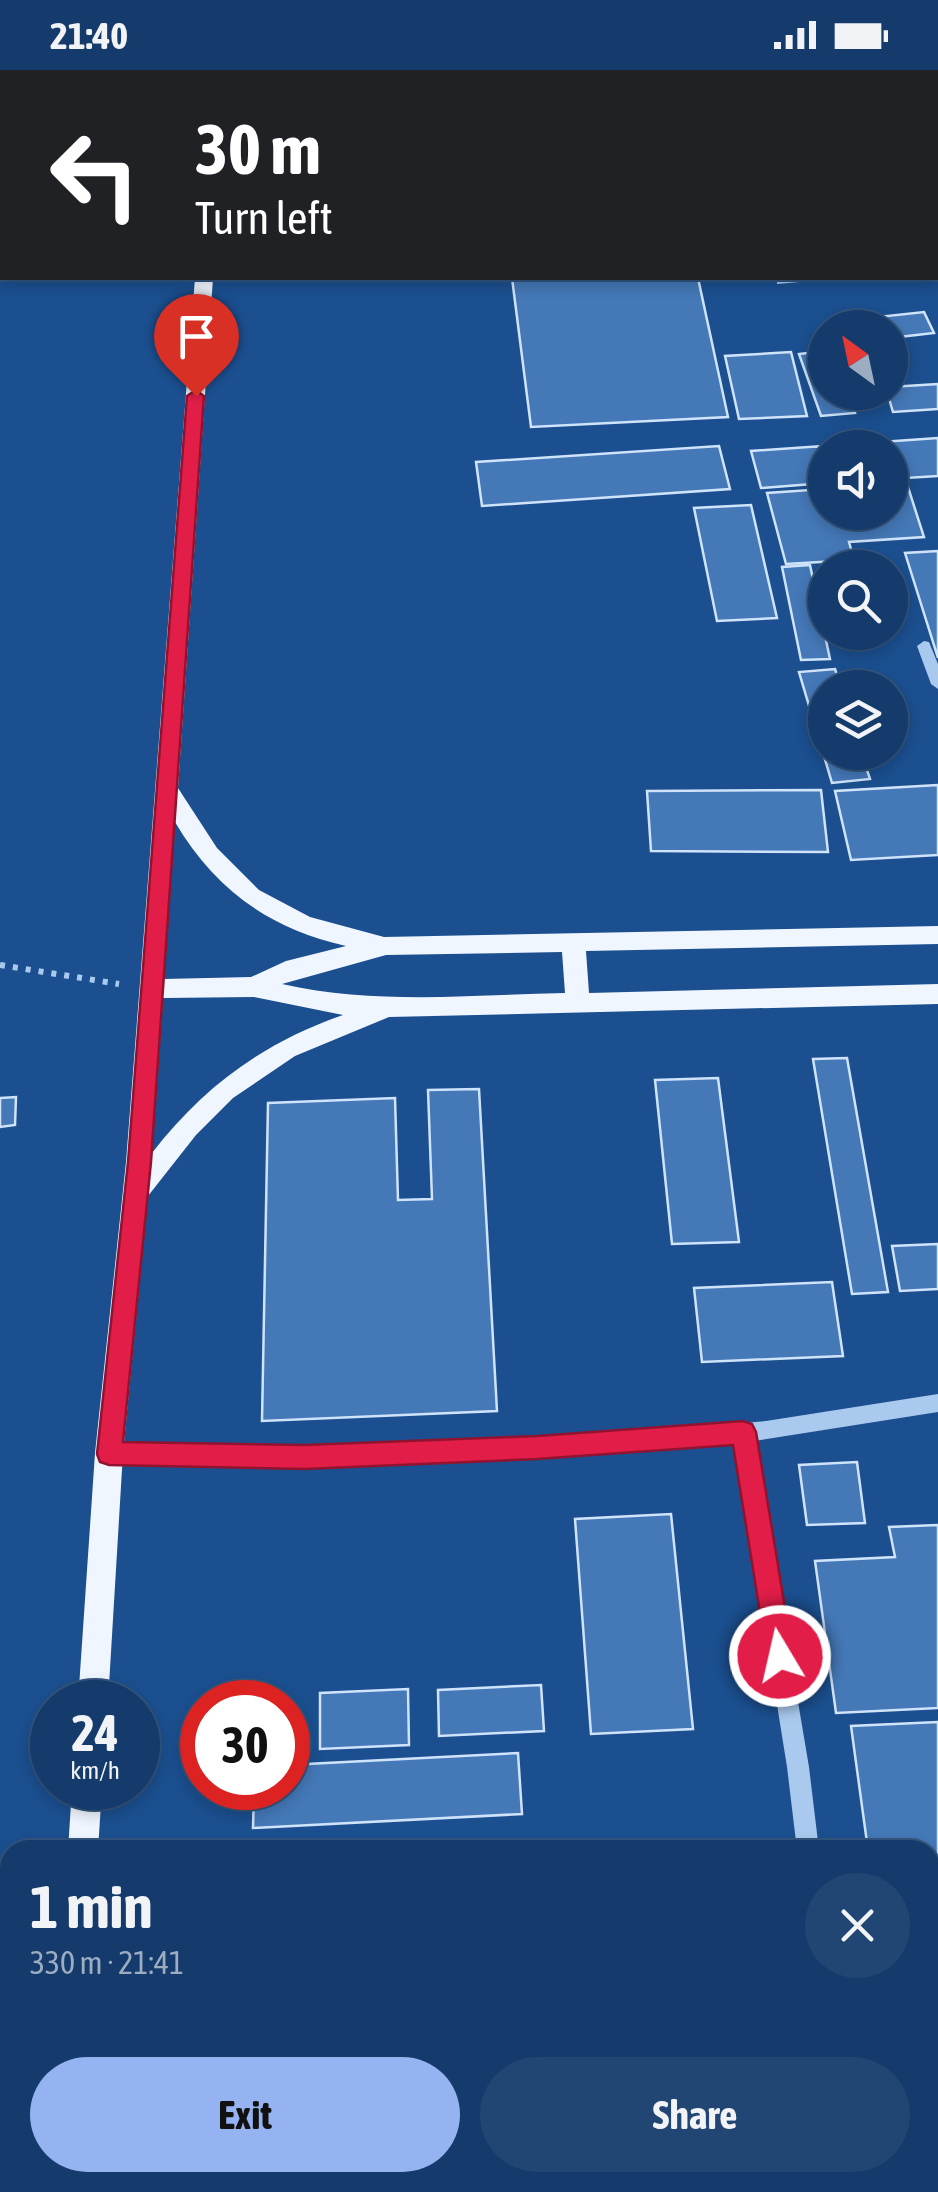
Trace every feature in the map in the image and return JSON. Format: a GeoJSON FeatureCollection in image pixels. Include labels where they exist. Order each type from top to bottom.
{"type":"FeatureCollection","features":[{"type":"Feature","properties":{"kind":"main road"},"geometry":{"type":"LineString","coordinates":[[94,1680],[109,1454],[136,1192],[168,791],[204,280]]}},
{"type":"Feature","properties":{"kind":"main road"},"geometry":{"type":"LineString","coordinates":[[168,791],[205,854],[245,895],[292,922],[333,936],[386,946],[938,935]]}},
{"type":"Feature","properties":{"kind":"main road"},"geometry":{"type":"LineString","coordinates":[[573,942],[578,1003]]}},
{"type":"Feature","properties":{"kind":"main road"},"geometry":{"type":"LineString","coordinates":[[254,988],[286,971],[386,946]]}},
{"type":"Feature","properties":{"kind":"main road"},"geometry":{"type":"LineString","coordinates":[[150,989],[254,988],[328,1004],[397,1007],[938,994]]}},
{"type":"Feature","properties":{"kind":"main road"},"geometry":{"type":"LineString","coordinates":[[136,1192],[202,1111],[236,1080],[306,1037],[397,1007]]}},
{"type":"Feature","properties":{"kind":"main road"},"geometry":{"type":"LineString","coordinates":[[83,1840],[85,1810]]}},
{"type":"Feature","properties":{"kind":"street"},"geometry":{"type":"LineString","coordinates":[[924,646],[938,684]]}},
{"type":"Feature","properties":{"kind":"street"},"geometry":{"type":"LineString","coordinates":[[109,1454],[305,1457],[537,1448],[743,1432],[938,1402]]}},
{"type":"Feature","properties":{"kind":"street"},"geometry":{"type":"LineString","coordinates":[[743,1432],[807,1840]]}},
{"type":"Feature","properties":{"kind":"path"},"geometry":{"type":"LineString","coordinates":[[0,964],[150,989]]}},
{"type":"Feature","properties":{"kind":"building"},"geometry":{"type":"Polygon","coordinates":[[[512,280],[698,280],[728,417],[531,427],[512,280]]]}},
{"type":"Feature","properties":{"kind":"building"},"geometry":{"type":"Polygon","coordinates":[[[924,312],[934,333],[908,336],[908,314],[924,312]]]}},
{"type":"Feature","properties":{"kind":"building"},"geometry":{"type":"Polygon","coordinates":[[[791,352],[807,416],[739,419],[725,356],[791,352]]]}},
{"type":"Feature","properties":{"kind":"building"},"geometry":{"type":"Polygon","coordinates":[[[808,353],[808,379],[799,354],[808,353]]]}},
{"type":"Feature","properties":{"kind":"building"},"geometry":{"type":"Polygon","coordinates":[[[938,384],[938,409],[893,412],[908,410],[908,386],[938,384]]]}},
{"type":"Feature","properties":{"kind":"building"},"geometry":{"type":"Polygon","coordinates":[[[819,410],[855,413],[821,416],[819,410]]]}},
{"type":"Feature","properties":{"kind":"building"},"geometry":{"type":"Polygon","coordinates":[[[938,438],[938,476],[908,478],[908,440],[938,438]]]}},
{"type":"Feature","properties":{"kind":"building"},"geometry":{"type":"Polygon","coordinates":[[[719,446],[730,489],[482,506],[476,462],[719,446]]]}},
{"type":"Feature","properties":{"kind":"building"},"geometry":{"type":"Polygon","coordinates":[[[808,447],[808,484],[761,488],[751,451],[808,447]]]}},
{"type":"Feature","properties":{"kind":"building"},"geometry":{"type":"Polygon","coordinates":[[[908,487],[924,537],[849,542],[851,550],[808,550],[808,563],[786,564],[767,493],[808,490],[808,530],[908,530],[908,487]]]}},
{"type":"Feature","properties":{"kind":"building"},"geometry":{"type":"Polygon","coordinates":[[[751,505],[777,618],[717,621],[694,508],[751,505]]]}},
{"type":"Feature","properties":{"kind":"building"},"geometry":{"type":"Polygon","coordinates":[[[938,551],[938,658],[908,563],[908,553],[938,551]]]}},
{"type":"Feature","properties":{"kind":"building"},"geometry":{"type":"Polygon","coordinates":[[[808,565],[808,650],[828,650],[830,659],[801,660],[782,567],[808,565]]]}},
{"type":"Feature","properties":{"kind":"building"},"geometry":{"type":"Polygon","coordinates":[[[808,671],[808,702],[799,672],[808,671]]]}},
{"type":"Feature","properties":{"kind":"building"},"geometry":{"type":"Polygon","coordinates":[[[828,770],[867,770],[870,779],[832,783],[828,770]]]}},
{"type":"Feature","properties":{"kind":"building"},"geometry":{"type":"Polygon","coordinates":[[[938,785],[938,855],[851,860],[835,791],[938,785]]]}},
{"type":"Feature","properties":{"kind":"building"},"geometry":{"type":"Polygon","coordinates":[[[821,790],[828,852],[651,851],[647,791],[821,790]]]}},
{"type":"Feature","properties":{"kind":"building"},"geometry":{"type":"Polygon","coordinates":[[[847,1058],[888,1292],[852,1294],[813,1059],[847,1058]]]}},
{"type":"Feature","properties":{"kind":"building"},"geometry":{"type":"Polygon","coordinates":[[[718,1078],[739,1242],[672,1244],[655,1080],[718,1078]]]}},
{"type":"Feature","properties":{"kind":"building"},"geometry":{"type":"Polygon","coordinates":[[[479,1089],[497,1411],[262,1421],[268,1103],[395,1098],[398,1200],[432,1199],[428,1090],[479,1089]]]}},
{"type":"Feature","properties":{"kind":"building"},"geometry":{"type":"Polygon","coordinates":[[[16,1097],[15,1125],[0,1127],[0,1098],[16,1097]]]}},
{"type":"Feature","properties":{"kind":"building"},"geometry":{"type":"Polygon","coordinates":[[[938,1244],[938,1289],[900,1291],[892,1246],[938,1244]]]}},
{"type":"Feature","properties":{"kind":"building"},"geometry":{"type":"Polygon","coordinates":[[[832,1282],[843,1356],[702,1362],[694,1288],[832,1282]]]}},
{"type":"Feature","properties":{"kind":"building"},"geometry":{"type":"Polygon","coordinates":[[[857,1462],[865,1523],[807,1525],[799,1465],[857,1462]]]}},
{"type":"Feature","properties":{"kind":"building"},"geometry":{"type":"Polygon","coordinates":[[[671,1514],[693,1729],[591,1734],[575,1519],[671,1514]]]}},
{"type":"Feature","properties":{"kind":"building"},"geometry":{"type":"Polygon","coordinates":[[[938,1525],[938,1708],[836,1713],[815,1561],[895,1557],[889,1527],[938,1525]]]}},
{"type":"Feature","properties":{"kind":"building"},"geometry":{"type":"Polygon","coordinates":[[[541,1685],[544,1731],[439,1736],[438,1690],[541,1685]]]}},
{"type":"Feature","properties":{"kind":"building"},"geometry":{"type":"Polygon","coordinates":[[[408,1689],[409,1745],[320,1749],[320,1693],[408,1689]]]}},
{"type":"Feature","properties":{"kind":"building"},"geometry":{"type":"Polygon","coordinates":[[[938,1722],[938,1840],[867,1840],[851,1726],[938,1722]]]}},
{"type":"Feature","properties":{"kind":"building"},"geometry":{"type":"Polygon","coordinates":[[[518,1753],[522,1814],[253,1828],[253,1810],[310,1810],[310,1764],[518,1753]]]}},
{"type":"Feature","properties":{"kind":"route"},"geometry":{"type":"LineString","coordinates":[[196,396],[139,1162],[109,1454],[305,1457],[537,1448],[743,1432],[780,1656]]}}]}
